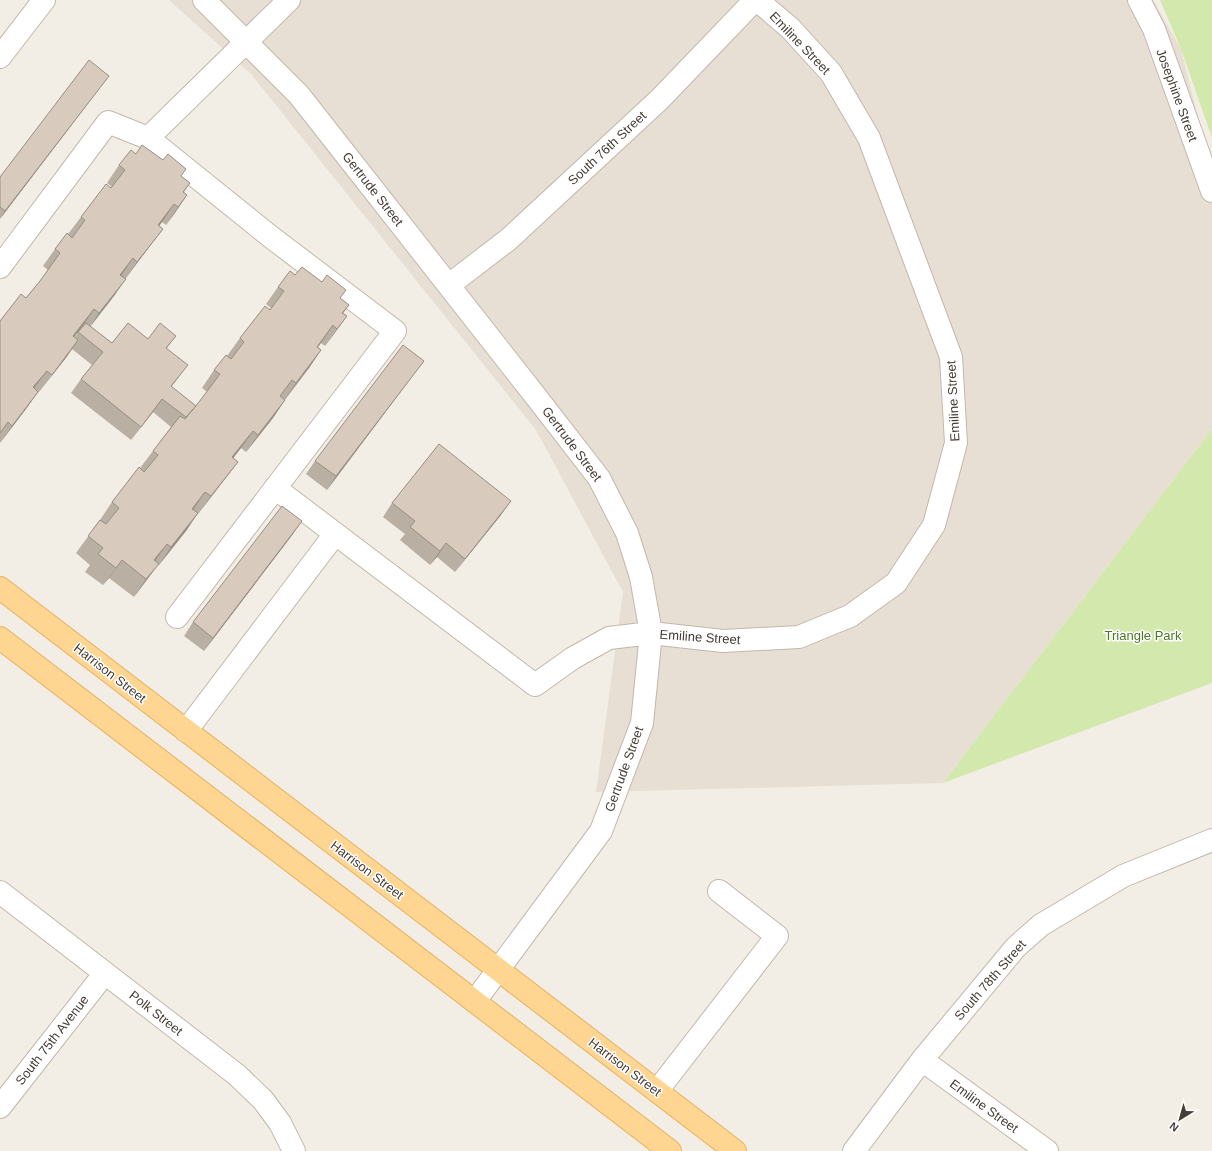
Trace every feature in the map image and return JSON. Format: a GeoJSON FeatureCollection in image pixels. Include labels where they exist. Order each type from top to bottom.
{"type":"FeatureCollection","features":[{"type":"Feature","properties":{"kind":"main road","name":"Harrison Street"},"geometry":{"type":"LineString","coordinates":[[0,588],[735,1151]]}},
{"type":"Feature","properties":{"kind":"main road"},"geometry":{"type":"LineString","coordinates":[[0,638],[670,1151]]}},
{"type":"Feature","properties":{"kind":"street"},"geometry":{"type":"LineString","coordinates":[[0,57],[44,0]]}},
{"type":"Feature","properties":{"kind":"street","name":"Gertrude Street"},"geometry":{"type":"LineString","coordinates":[[204,0],[299,95],[599,478],[627,533],[640,577],[651,634],[642,723],[601,831],[475,1001]]}},
{"type":"Feature","properties":{"kind":"street"},"geometry":{"type":"LineString","coordinates":[[148,138],[290,0]]}},
{"type":"Feature","properties":{"kind":"street","name":"South 76th Street"},"geometry":{"type":"LineString","coordinates":[[449,285],[510,239],[660,99],[756,0]]}},
{"type":"Feature","properties":{"kind":"street","name":"Emiline Street"},"geometry":{"type":"LineString","coordinates":[[335,534],[534,685],[573,658],[609,638],[651,634],[723,641],[799,637],[850,616],[896,583],[934,525],[956,443],[951,358],[869,138],[831,73],[790,28],[756,0]]}},
{"type":"Feature","properties":{"kind":"street","name":"Josephine Street"},"geometry":{"type":"LineString","coordinates":[[1139,0],[1154,29],[1212,191]]}},
{"type":"Feature","properties":{"kind":"street"},"geometry":{"type":"LineString","coordinates":[[0,267],[108,122],[148,138],[271,237],[395,331],[177,617]]}},
{"type":"Feature","properties":{"kind":"street"},"geometry":{"type":"LineString","coordinates":[[186,731],[335,534],[275,488]]}},
{"type":"Feature","properties":{"kind":"street","name":"South 78th Street"},"geometry":{"type":"LineString","coordinates":[[854,1151],[922,1060],[1016,947],[1041,926],[1123,876],[1212,840]]}},
{"type":"Feature","properties":{"kind":"street"},"geometry":{"type":"LineString","coordinates":[[657,1091],[777,936],[719,891]]}},
{"type":"Feature","properties":{"kind":"street","name":"Polk Street"},"geometry":{"type":"LineString","coordinates":[[0,892],[248,1085],[263,1100],[280,1123],[294,1151]]}},
{"type":"Feature","properties":{"kind":"street","name":"South 75th Avenue"},"geometry":{"type":"LineString","coordinates":[[0,1107],[105,973]]}},
{"type":"Feature","properties":{"kind":"street","name":"Emiline Street"},"geometry":{"type":"LineString","coordinates":[[922,1060],[1047,1151]]}},
{"type":"Feature","properties":{"kind":"shaded area"},"geometry":{"type":"Polygon","coordinates":[[[169,0],[1153,0],[1181,49],[1212,173],[1212,429],[943,783],[596,792],[623,592],[536,430],[251,74],[169,0]]]}},
{"type":"Feature","properties":{"kind":"green space"},"geometry":{"type":"Polygon","coordinates":[[[1160,0],[1212,0],[1212,138],[1181,49],[1160,0]]]}},
{"type":"Feature","properties":{"kind":"green space","name":"Triangle Park"},"geometry":{"type":"Polygon","coordinates":[[[1212,429],[1212,683],[943,783],[1212,429]]]}},
{"type":"Feature","properties":{"kind":"building"},"geometry":{"type":"Polygon","coordinates":[[[89,60],[109,76],[5,211],[0,207],[0,177],[89,60]]]}},
{"type":"Feature","properties":{"kind":"building"},"geometry":{"type":"Polygon","coordinates":[[[142,145],[163,160],[168,154],[186,169],[181,176],[190,183],[183,192],[187,195],[178,207],[174,204],[158,225],[163,229],[137,262],[133,258],[120,275],[126,279],[99,313],[94,309],[73,336],[78,340],[52,375],[47,371],[33,387],[38,392],[12,426],[8,422],[0,433],[0,321],[21,294],[26,298],[40,281],[60,253],[55,249],[67,233],[72,238],[85,220],[81,217],[106,184],[111,188],[125,170],[119,165],[131,150],[136,154],[142,145]]]}},
{"type":"Feature","properties":{"kind":"building"},"geometry":{"type":"Polygon","coordinates":[[[302,267],[322,282],[327,275],[346,290],[340,298],[349,305],[342,313],[347,316],[337,329],[333,325],[317,347],[321,350],[296,383],[292,380],[280,396],[285,400],[258,435],[253,431],[232,457],[238,462],[211,496],[205,492],[192,509],[198,513],[171,547],[167,544],[154,560],[159,564],[146,579],[122,560],[116,568],[98,554],[103,548],[88,536],[100,520],[106,524],[119,508],[112,502],[139,467],[144,472],[158,455],[153,451],[180,416],[185,419],[199,402],[220,374],[214,370],[226,355],[231,359],[244,342],[240,338],[265,306],[270,310],[284,291],[278,287],[290,271],[295,275],[302,267]]]}},
{"type":"Feature","properties":{"kind":"building"},"geometry":{"type":"Polygon","coordinates":[[[86,323],[112,343],[128,323],[148,339],[160,323],[176,336],[166,348],[188,365],[171,386],[196,406],[186,417],[162,399],[141,427],[81,379],[103,352],[78,332],[86,323]]]}},
{"type":"Feature","properties":{"kind":"building"},"geometry":{"type":"Polygon","coordinates":[[[403,345],[424,361],[336,476],[315,461],[403,345]]]}},
{"type":"Feature","properties":{"kind":"building"},"geometry":{"type":"Polygon","coordinates":[[[439,444],[511,501],[465,559],[446,543],[440,551],[410,527],[415,521],[392,503],[439,444]]]}},
{"type":"Feature","properties":{"kind":"building"},"geometry":{"type":"Polygon","coordinates":[[[282,506],[302,521],[213,638],[193,622],[282,506]]]}}]}
